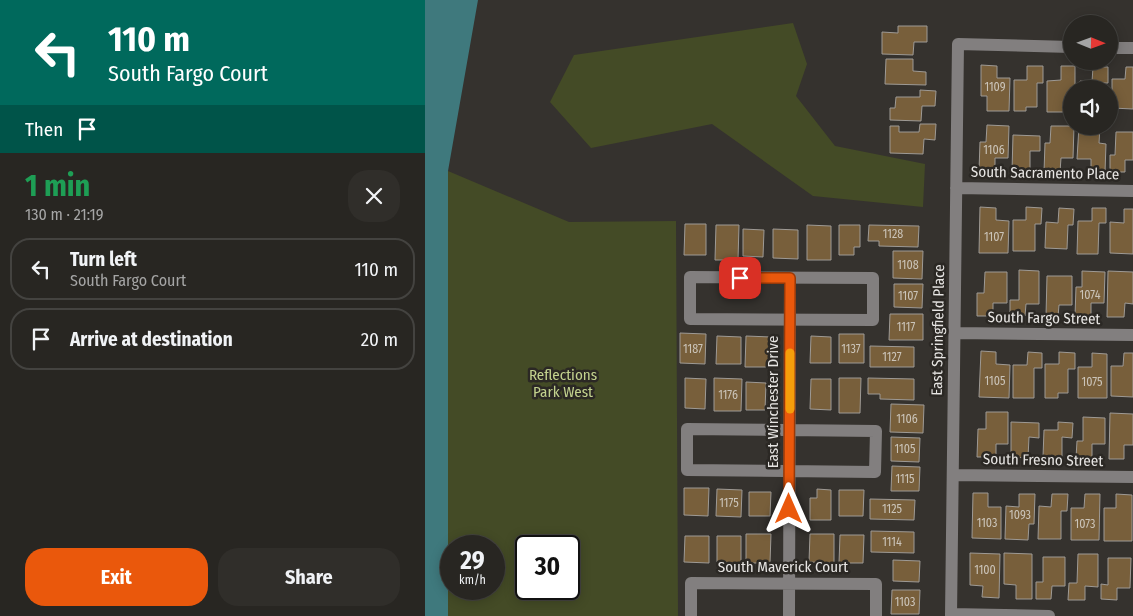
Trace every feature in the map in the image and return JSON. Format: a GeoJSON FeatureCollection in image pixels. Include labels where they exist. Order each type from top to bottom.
{"type":"FeatureCollection","features":[{"type":"Feature","properties":{"kind":"street","name":"East Springfield Place"},"geometry":{"type":"LineString","coordinates":[[951,615],[958,44],[1063,47]]}},
{"type":"Feature","properties":{"kind":"street"},"geometry":{"type":"LineString","coordinates":[[1118,48],[1133,48]]}},
{"type":"Feature","properties":{"kind":"street","name":"South Sacramento Place"},"geometry":{"type":"LineString","coordinates":[[956,188],[1133,191]]}},
{"type":"Feature","properties":{"kind":"street"},"geometry":{"type":"LineString","coordinates":[[690,278],[790,278],[873,278],[873,320],[690,319],[690,278]]}},
{"type":"Feature","properties":{"kind":"street","name":"East Winchester Drive"},"geometry":{"type":"LineString","coordinates":[[789,616],[790,278]]}},
{"type":"Feature","properties":{"kind":"street","name":"South Fargo Street"},"geometry":{"type":"LineString","coordinates":[[955,333],[1133,335]]}},
{"type":"Feature","properties":{"kind":"street"},"geometry":{"type":"LineString","coordinates":[[687,429],[789,430],[876,431],[875,472],[687,470],[687,429]]}},
{"type":"Feature","properties":{"kind":"street","name":"South Fresno Street"},"geometry":{"type":"LineString","coordinates":[[953,476],[1133,478]]}},
{"type":"Feature","properties":{"kind":"street","name":"South Maverick Court"},"geometry":{"type":"LineString","coordinates":[[691,616],[691,583],[876,584],[876,616]]}},
{"type":"Feature","properties":{"kind":"street"},"geometry":{"type":"LineString","coordinates":[[951,615],[1049,616]]}},
{"type":"Feature","properties":{"kind":"green space"},"geometry":{"type":"Polygon","coordinates":[[[793,23],[807,64],[796,96],[835,146],[925,164],[923,207],[813,196],[712,124],[591,148],[550,102],[574,55],[793,23]]]}},
{"type":"Feature","properties":{"kind":"green space","name":"Reflections Park West"},"geometry":{"type":"Polygon","coordinates":[[[448,171],[569,222],[676,221],[678,616],[448,616],[448,600],[505,600],[505,535],[448,535],[448,171]]]}},
{"type":"Feature","properties":{"kind":"water"},"geometry":{"type":"Polygon","coordinates":[[[425,0],[478,0],[448,171],[448,535],[440,535],[440,600],[448,600],[448,616],[425,616],[425,0]]]}},
{"type":"Feature","properties":{"kind":"building"},"geometry":{"type":"Polygon","coordinates":[[[898,26],[927,26],[927,42],[914,42],[913,55],[882,54],[882,32],[898,33],[898,26]]]}},
{"type":"Feature","properties":{"kind":"building"},"geometry":{"type":"Polygon","coordinates":[[[886,59],[913,59],[913,71],[926,72],[926,85],[885,84],[886,59]]]}},
{"type":"Feature","properties":{"kind":"building"},"geometry":{"type":"Polygon","coordinates":[[[981,65],[997,66],[997,78],[1010,78],[1009,111],[987,111],[987,96],[981,96],[981,65]]]}},
{"type":"Feature","properties":{"kind":"building"},"geometry":{"type":"Polygon","coordinates":[[[1027,66],[1043,66],[1043,83],[1037,83],[1037,107],[1026,107],[1026,111],[1014,111],[1014,80],[1027,80],[1027,66]]]}},
{"type":"Feature","properties":{"kind":"building"},"geometry":{"type":"Polygon","coordinates":[[[1061,66],[1063,66],[1063,70],[1075,70],[1075,80],[1063,80],[1063,112],[1047,112],[1047,81],[1061,80],[1061,66]]]}},
{"type":"Feature","properties":{"kind":"building"},"geometry":{"type":"Polygon","coordinates":[[[1126,67],[1133,67],[1133,109],[1118,108],[1118,80],[1112,79],[1125,79],[1126,67]]]}},
{"type":"Feature","properties":{"kind":"building"},"geometry":{"type":"Polygon","coordinates":[[[1093,70],[1108,70],[1108,80],[1092,80],[1093,70]]]}},
{"type":"Feature","properties":{"kind":"building"},"geometry":{"type":"Polygon","coordinates":[[[920,90],[936,91],[935,106],[922,106],[921,121],[890,120],[890,108],[895,108],[896,97],[920,97],[920,90]]]}},
{"type":"Feature","properties":{"kind":"building"},"geometry":{"type":"Polygon","coordinates":[[[920,124],[936,124],[935,140],[924,139],[923,154],[890,153],[890,126],[899,126],[899,132],[919,132],[920,124]]]}},
{"type":"Feature","properties":{"kind":"building"},"geometry":{"type":"Polygon","coordinates":[[[987,125],[1009,126],[1008,158],[995,158],[995,171],[979,171],[980,142],[986,142],[987,125]]]}},
{"type":"Feature","properties":{"kind":"building"},"geometry":{"type":"Polygon","coordinates":[[[1051,126],[1063,126],[1063,135],[1074,135],[1073,158],[1061,158],[1060,172],[1044,172],[1045,143],[1050,143],[1051,126]]]}},
{"type":"Feature","properties":{"kind":"building"},"geometry":{"type":"Polygon","coordinates":[[[1118,132],[1133,132],[1133,160],[1125,160],[1125,172],[1110,172],[1110,155],[1115,155],[1116,135],[1118,135],[1118,132]]]}},
{"type":"Feature","properties":{"kind":"building"},"geometry":{"type":"Polygon","coordinates":[[[1013,135],[1040,136],[1040,151],[1030,151],[1030,171],[1012,171],[1013,135]]]}},
{"type":"Feature","properties":{"kind":"building"},"geometry":{"type":"Polygon","coordinates":[[[1078,135],[1100,135],[1099,143],[1106,144],[1105,172],[1091,172],[1091,159],[1077,159],[1078,135]]]}},
{"type":"Feature","properties":{"kind":"building"},"geometry":{"type":"Polygon","coordinates":[[[980,207],[996,208],[996,220],[1009,221],[1008,253],[979,253],[980,207]]]}},
{"type":"Feature","properties":{"kind":"building"},"geometry":{"type":"Polygon","coordinates":[[[1026,207],[1042,208],[1041,224],[1035,224],[1035,251],[1013,251],[1013,220],[1026,220],[1026,207]]]}},
{"type":"Feature","properties":{"kind":"building"},"geometry":{"type":"Polygon","coordinates":[[[1059,208],[1074,209],[1073,225],[1068,225],[1067,249],[1045,248],[1046,222],[1058,223],[1059,208]]]}},
{"type":"Feature","properties":{"kind":"building"},"geometry":{"type":"Polygon","coordinates":[[[1092,208],[1106,208],[1106,223],[1099,223],[1098,254],[1077,254],[1078,221],[1092,221],[1092,208]]]}},
{"type":"Feature","properties":{"kind":"building"},"geometry":{"type":"Polygon","coordinates":[[[1124,209],[1133,209],[1133,254],[1110,253],[1110,222],[1124,223],[1124,209]]]}},
{"type":"Feature","properties":{"kind":"building"},"geometry":{"type":"Polygon","coordinates":[[[685,224],[706,224],[706,255],[684,255],[685,224]]]}},
{"type":"Feature","properties":{"kind":"building"},"geometry":{"type":"Polygon","coordinates":[[[716,225],[739,225],[738,260],[715,260],[716,225]]]}},
{"type":"Feature","properties":{"kind":"building"},"geometry":{"type":"Polygon","coordinates":[[[807,225],[831,226],[831,260],[807,260],[807,225]]]}},
{"type":"Feature","properties":{"kind":"building"},"geometry":{"type":"Polygon","coordinates":[[[839,225],[860,225],[860,247],[854,247],[854,255],[839,255],[839,225]]]}},
{"type":"Feature","properties":{"kind":"building"},"geometry":{"type":"Polygon","coordinates":[[[869,225],[919,226],[918,247],[879,246],[879,241],[868,241],[869,225]]]}},
{"type":"Feature","properties":{"kind":"building"},"geometry":{"type":"Polygon","coordinates":[[[743,229],[764,230],[763,257],[743,256],[743,229]]]}},
{"type":"Feature","properties":{"kind":"building"},"geometry":{"type":"Polygon","coordinates":[[[773,229],[798,230],[798,259],[773,258],[773,229]]]}},
{"type":"Feature","properties":{"kind":"building"},"geometry":{"type":"Polygon","coordinates":[[[893,251],[923,251],[922,279],[893,278],[893,251]]]}},
{"type":"Feature","properties":{"kind":"building"},"geometry":{"type":"Polygon","coordinates":[[[1019,270],[1039,271],[1039,304],[1026,304],[1025,316],[1010,316],[1010,300],[1019,300],[1019,270]]]}},
{"type":"Feature","properties":{"kind":"building"},"geometry":{"type":"Polygon","coordinates":[[[1082,271],[1105,272],[1104,303],[1091,303],[1091,317],[1075,316],[1076,287],[1082,287],[1082,271]]]}},
{"type":"Feature","properties":{"kind":"building"},"geometry":{"type":"Polygon","coordinates":[[[1108,271],[1133,272],[1133,304],[1125,303],[1124,317],[1107,317],[1108,271]]]}},
{"type":"Feature","properties":{"kind":"building"},"geometry":{"type":"Polygon","coordinates":[[[985,272],[1007,272],[1007,303],[993,303],[993,316],[977,316],[977,293],[984,293],[985,272]]]}},
{"type":"Feature","properties":{"kind":"building"},"geometry":{"type":"Polygon","coordinates":[[[1047,276],[1072,276],[1072,305],[1059,305],[1058,317],[1046,316],[1047,276]]]}},
{"type":"Feature","properties":{"kind":"building"},"geometry":{"type":"Polygon","coordinates":[[[894,284],[923,284],[922,308],[894,307],[894,284]]]}},
{"type":"Feature","properties":{"kind":"building"},"geometry":{"type":"Polygon","coordinates":[[[890,314],[923,314],[923,340],[889,340],[890,314]]]}},
{"type":"Feature","properties":{"kind":"building"},"geometry":{"type":"Polygon","coordinates":[[[680,333],[706,334],[705,364],[680,363],[680,333]]]}},
{"type":"Feature","properties":{"kind":"building"},"geometry":{"type":"Polygon","coordinates":[[[839,334],[864,334],[864,363],[839,363],[839,334]]]}},
{"type":"Feature","properties":{"kind":"building"},"geometry":{"type":"Polygon","coordinates":[[[717,336],[741,337],[741,364],[716,364],[717,336]]]}},
{"type":"Feature","properties":{"kind":"building"},"geometry":{"type":"Polygon","coordinates":[[[746,336],[771,337],[770,367],[745,367],[746,336]]]}},
{"type":"Feature","properties":{"kind":"building"},"geometry":{"type":"Polygon","coordinates":[[[811,336],[831,337],[831,363],[810,363],[811,336]]]}},
{"type":"Feature","properties":{"kind":"building"},"geometry":{"type":"Polygon","coordinates":[[[870,346],[914,347],[914,367],[870,367],[870,346]]]}},
{"type":"Feature","properties":{"kind":"building"},"geometry":{"type":"Polygon","coordinates":[[[981,351],[996,352],[996,364],[1010,365],[1009,398],[979,397],[981,351]]]}},
{"type":"Feature","properties":{"kind":"building"},"geometry":{"type":"Polygon","coordinates":[[[1028,352],[1042,353],[1042,368],[1034,368],[1034,398],[1013,398],[1013,365],[1027,365],[1028,352]]]}},
{"type":"Feature","properties":{"kind":"building"},"geometry":{"type":"Polygon","coordinates":[[[1059,352],[1075,353],[1075,369],[1068,369],[1068,393],[1058,393],[1058,398],[1045,398],[1045,364],[1059,364],[1059,352]]]}},
{"type":"Feature","properties":{"kind":"building"},"geometry":{"type":"Polygon","coordinates":[[[1092,353],[1107,354],[1107,398],[1078,398],[1078,367],[1092,367],[1092,353]]]}},
{"type":"Feature","properties":{"kind":"building"},"geometry":{"type":"Polygon","coordinates":[[[1124,353],[1133,353],[1133,397],[1111,396],[1111,366],[1123,366],[1124,353]]]}},
{"type":"Feature","properties":{"kind":"building"},"geometry":{"type":"Polygon","coordinates":[[[685,378],[706,379],[705,409],[685,408],[685,378]]]}},
{"type":"Feature","properties":{"kind":"building"},"geometry":{"type":"Polygon","coordinates":[[[714,378],[742,379],[741,411],[714,411],[714,378]]]}},
{"type":"Feature","properties":{"kind":"building"},"geometry":{"type":"Polygon","coordinates":[[[839,378],[861,378],[860,413],[839,413],[839,378]]]}},
{"type":"Feature","properties":{"kind":"building"},"geometry":{"type":"Polygon","coordinates":[[[868,378],[914,379],[914,400],[880,399],[880,394],[868,394],[868,378]]]}},
{"type":"Feature","properties":{"kind":"building"},"geometry":{"type":"Polygon","coordinates":[[[811,379],[831,379],[831,410],[810,409],[811,379]]]}},
{"type":"Feature","properties":{"kind":"building"},"geometry":{"type":"Polygon","coordinates":[[[746,382],[766,383],[765,410],[746,410],[746,382]]]}},
{"type":"Feature","properties":{"kind":"building"},"geometry":{"type":"Polygon","coordinates":[[[891,404],[924,405],[923,433],[890,432],[891,404]]]}},
{"type":"Feature","properties":{"kind":"building"},"geometry":{"type":"Polygon","coordinates":[[[986,412],[1008,412],[1008,444],[996,444],[996,457],[977,457],[978,429],[986,429],[986,412]]]}},
{"type":"Feature","properties":{"kind":"building"},"geometry":{"type":"Polygon","coordinates":[[[1110,413],[1133,414],[1133,445],[1124,445],[1124,459],[1109,459],[1110,413]]]}},
{"type":"Feature","properties":{"kind":"building"},"geometry":{"type":"Polygon","coordinates":[[[1083,417],[1105,418],[1105,444],[1092,444],[1092,458],[1076,458],[1077,441],[1083,441],[1083,417]]]}},
{"type":"Feature","properties":{"kind":"building"},"geometry":{"type":"Polygon","coordinates":[[[1011,422],[1039,423],[1039,438],[1029,437],[1028,458],[1011,457],[1011,422]]]}},
{"type":"Feature","properties":{"kind":"building"},"geometry":{"type":"Polygon","coordinates":[[[1058,422],[1073,423],[1072,438],[1062,437],[1062,458],[1043,457],[1044,430],[1058,430],[1058,422]]]}},
{"type":"Feature","properties":{"kind":"building"},"geometry":{"type":"Polygon","coordinates":[[[891,437],[920,438],[919,462],[891,461],[891,437]]]}},
{"type":"Feature","properties":{"kind":"building"},"geometry":{"type":"Polygon","coordinates":[[[892,466],[920,467],[919,491],[891,491],[892,466]]]}},
{"type":"Feature","properties":{"kind":"building"},"geometry":{"type":"Polygon","coordinates":[[[684,488],[709,488],[708,516],[684,515],[684,488]]]}},
{"type":"Feature","properties":{"kind":"building"},"geometry":{"type":"Polygon","coordinates":[[[717,489],[742,490],[741,517],[716,516],[717,489]]]}},
{"type":"Feature","properties":{"kind":"building"},"geometry":{"type":"Polygon","coordinates":[[[817,489],[831,490],[831,520],[810,520],[810,498],[817,498],[817,489]]]}},
{"type":"Feature","properties":{"kind":"building"},"geometry":{"type":"Polygon","coordinates":[[[839,490],[864,490],[863,516],[839,516],[839,490]]]}},
{"type":"Feature","properties":{"kind":"building"},"geometry":{"type":"Polygon","coordinates":[[[749,492],[771,492],[770,516],[749,516],[749,492]]]}},
{"type":"Feature","properties":{"kind":"building"},"geometry":{"type":"Polygon","coordinates":[[[973,493],[988,493],[988,507],[1001,507],[1001,539],[972,538],[973,493]]]}},
{"type":"Feature","properties":{"kind":"building"},"geometry":{"type":"Polygon","coordinates":[[[1019,494],[1035,494],[1034,524],[1029,524],[1028,540],[1005,539],[1006,506],[1019,507],[1019,494]]]}},
{"type":"Feature","properties":{"kind":"building"},"geometry":{"type":"Polygon","coordinates":[[[1052,494],[1068,494],[1067,511],[1061,511],[1061,539],[1038,539],[1039,506],[1051,507],[1052,494]]]}},
{"type":"Feature","properties":{"kind":"building"},"geometry":{"type":"Polygon","coordinates":[[[1085,494],[1100,494],[1099,540],[1071,540],[1071,508],[1084,508],[1085,494]]]}},
{"type":"Feature","properties":{"kind":"building"},"geometry":{"type":"Polygon","coordinates":[[[1116,494],[1132,495],[1132,541],[1104,541],[1104,508],[1116,508],[1116,494]]]}},
{"type":"Feature","properties":{"kind":"building"},"geometry":{"type":"Polygon","coordinates":[[[870,499],[915,500],[914,520],[870,519],[870,499]]]}},
{"type":"Feature","properties":{"kind":"building"},"geometry":{"type":"Polygon","coordinates":[[[871,531],[914,532],[914,553],[871,552],[871,531]]]}},
{"type":"Feature","properties":{"kind":"building"},"geometry":{"type":"Polygon","coordinates":[[[746,534],[771,534],[770,563],[746,563],[746,534]]]}},
{"type":"Feature","properties":{"kind":"building"},"geometry":{"type":"Polygon","coordinates":[[[810,534],[834,534],[834,563],[809,562],[810,534]]]}},
{"type":"Feature","properties":{"kind":"building"},"geometry":{"type":"Polygon","coordinates":[[[840,535],[864,535],[863,563],[839,563],[840,535]]]}},
{"type":"Feature","properties":{"kind":"building"},"geometry":{"type":"Polygon","coordinates":[[[685,536],[709,536],[709,563],[684,562],[685,536]]]}},
{"type":"Feature","properties":{"kind":"building"},"geometry":{"type":"Polygon","coordinates":[[[717,536],[741,536],[741,563],[717,562],[717,536]]]}},
{"type":"Feature","properties":{"kind":"building"},"geometry":{"type":"Polygon","coordinates":[[[970,553],[1000,554],[999,598],[982,597],[983,586],[970,585],[970,553]]]}},
{"type":"Feature","properties":{"kind":"building"},"geometry":{"type":"Polygon","coordinates":[[[1004,553],[1032,554],[1032,599],[1016,599],[1016,585],[1004,584],[1004,553]]]}},
{"type":"Feature","properties":{"kind":"building"},"geometry":{"type":"Polygon","coordinates":[[[1078,554],[1098,554],[1098,587],[1085,586],[1085,600],[1068,600],[1069,583],[1077,583],[1078,554]]]}},
{"type":"Feature","properties":{"kind":"building"},"geometry":{"type":"Polygon","coordinates":[[[1043,557],[1065,557],[1065,586],[1052,586],[1051,599],[1036,599],[1036,582],[1043,582],[1043,557]]]}},
{"type":"Feature","properties":{"kind":"building"},"geometry":{"type":"Polygon","coordinates":[[[1108,558],[1131,558],[1130,588],[1117,588],[1117,600],[1101,599],[1101,584],[1108,585],[1108,558]]]}},
{"type":"Feature","properties":{"kind":"building"},"geometry":{"type":"Polygon","coordinates":[[[893,560],[920,561],[919,582],[893,581],[893,560]]]}},
{"type":"Feature","properties":{"kind":"building"},"geometry":{"type":"Polygon","coordinates":[[[892,590],[920,590],[919,614],[891,614],[892,590]]]}},
{"type":"Feature","properties":{"kind":"slow traffic"},"geometry":{"type":"LineString","coordinates":[[790,353],[790,409]]}},
{"type":"Feature","properties":{"kind":"route"},"geometry":{"type":"LineString","coordinates":[[740,278],[790,278],[789,509]]}}]}
